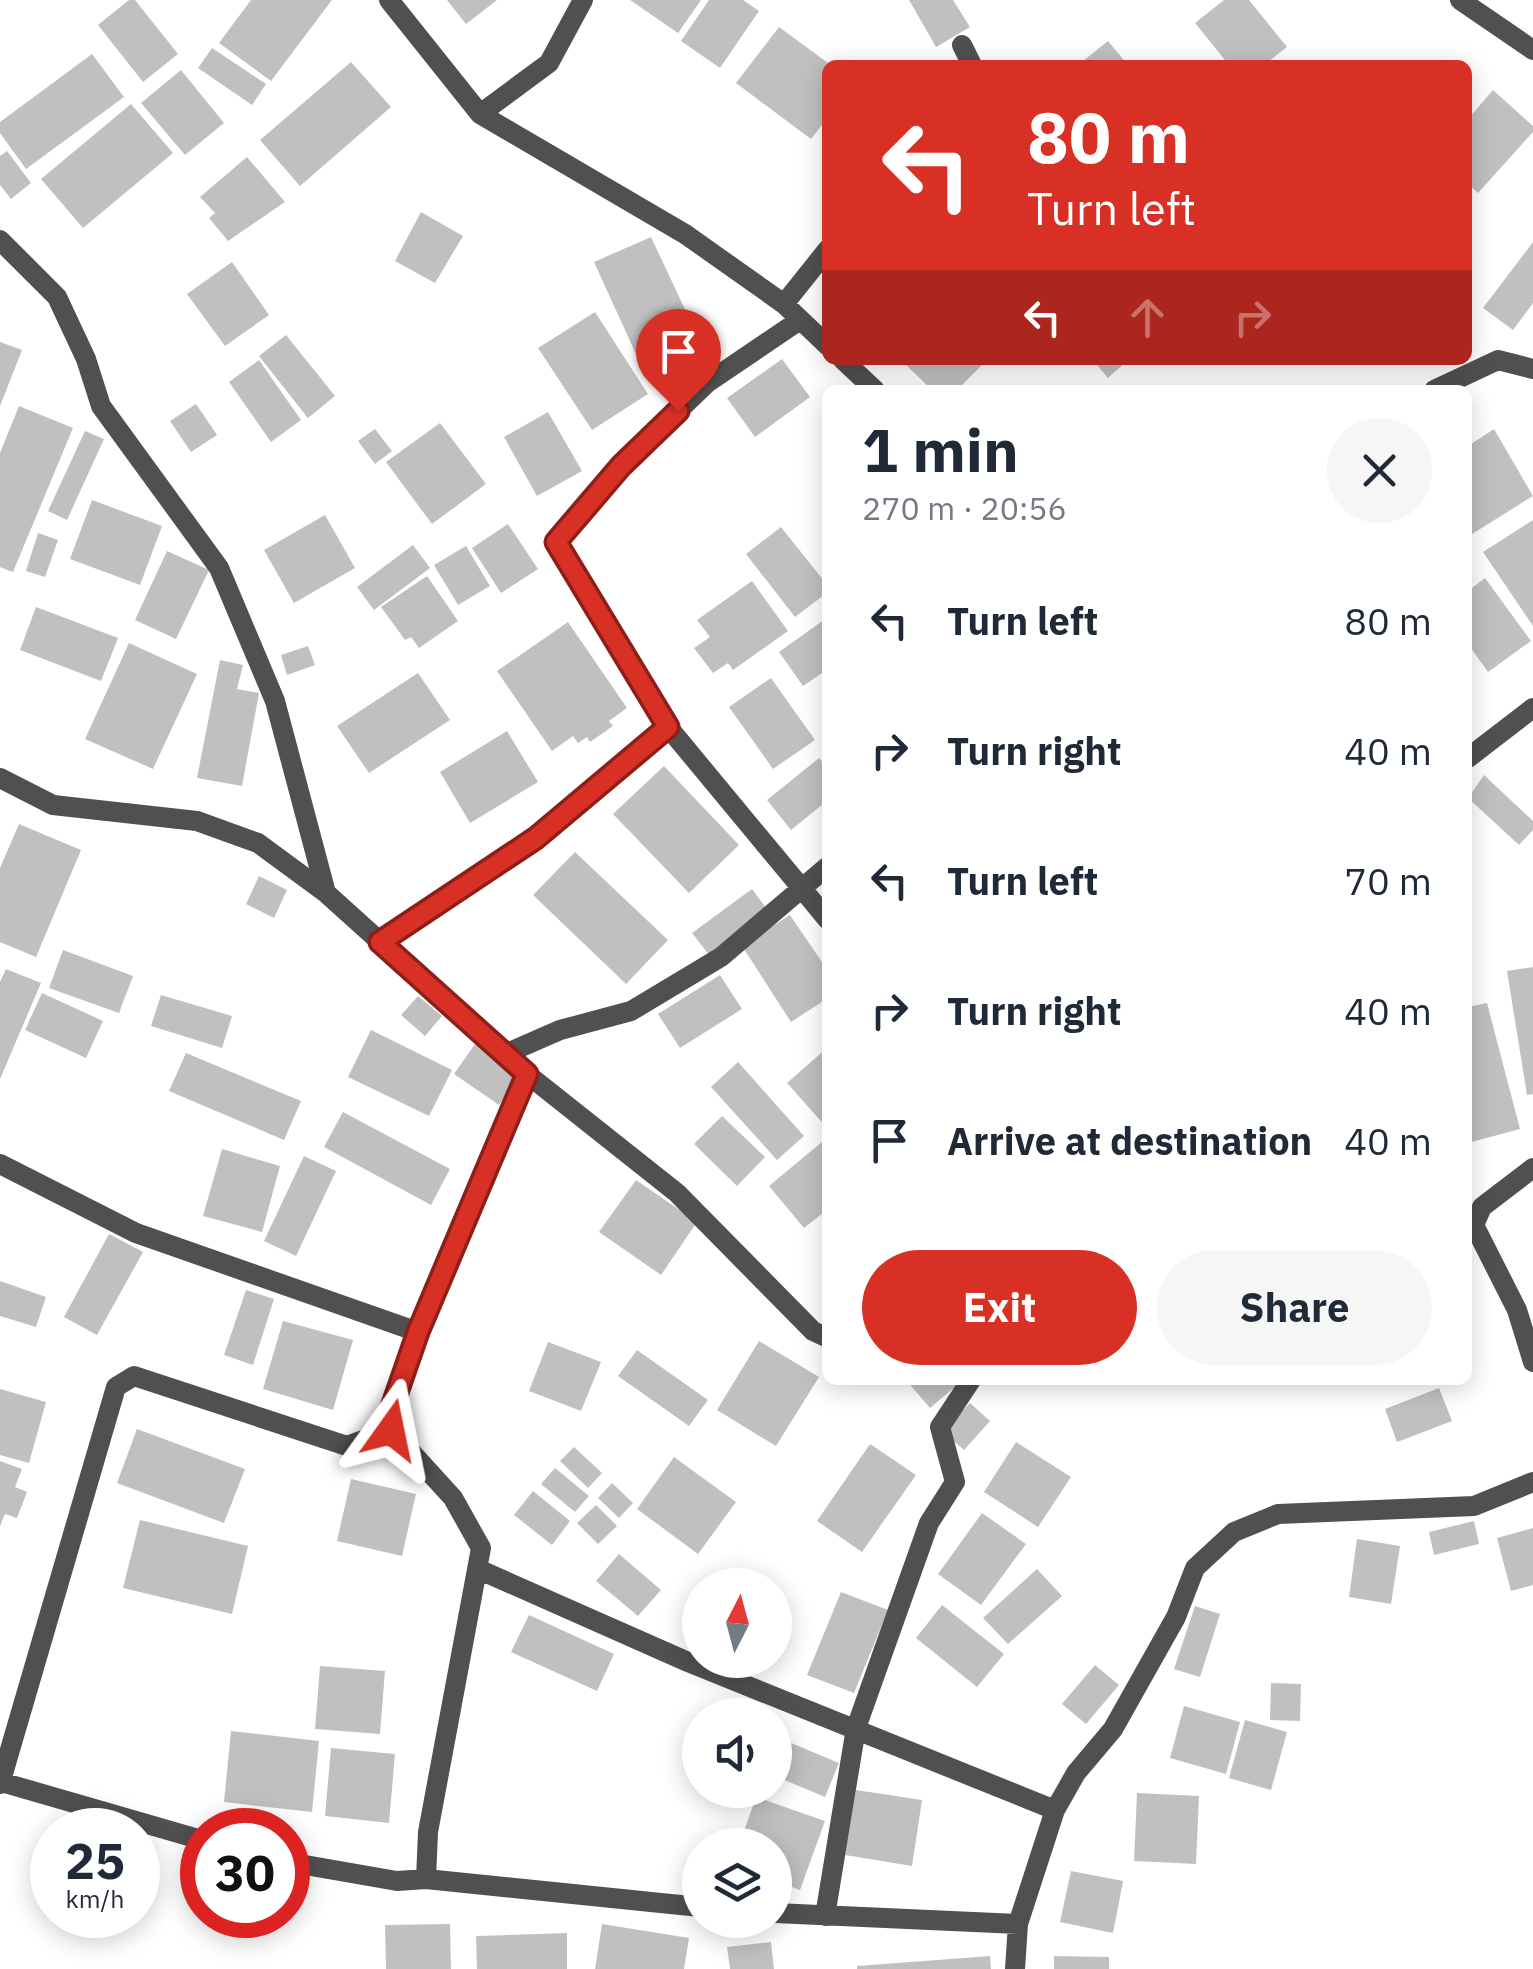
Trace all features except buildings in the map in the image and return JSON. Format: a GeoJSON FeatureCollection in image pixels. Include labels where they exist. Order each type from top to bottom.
{"type":"FeatureCollection","features":[{"type":"Feature","properties":{"kind":"street"},"geometry":{"type":"LineString","coordinates":[[389,0],[480,114],[684,234],[784,304],[822,340]]}},
{"type":"Feature","properties":{"kind":"street"},"geometry":{"type":"LineString","coordinates":[[480,114],[548,63],[582,0]]}},
{"type":"Feature","properties":{"kind":"street"},"geometry":{"type":"LineString","coordinates":[[1460,0],[1533,50]]}},
{"type":"Feature","properties":{"kind":"street"},"geometry":{"type":"LineString","coordinates":[[962,45],[970,60]]}},
{"type":"Feature","properties":{"kind":"street"},"geometry":{"type":"LineString","coordinates":[[0,240],[57,297],[86,359],[100,406],[219,568],[275,701],[326,893]]}},
{"type":"Feature","properties":{"kind":"street"},"geometry":{"type":"LineString","coordinates":[[784,304],[822,256]]}},
{"type":"Feature","properties":{"kind":"street"},"geometry":{"type":"LineString","coordinates":[[800,320],[707,383],[621,466],[556,542],[668,727],[822,913]]}},
{"type":"Feature","properties":{"kind":"street"},"geometry":{"type":"LineString","coordinates":[[1445,385],[1498,360],[1533,368]]}},
{"type":"Feature","properties":{"kind":"street"},"geometry":{"type":"LineString","coordinates":[[848,365],[870,385]]}},
{"type":"Feature","properties":{"kind":"street"},"geometry":{"type":"LineString","coordinates":[[1472,755],[1533,708]]}},
{"type":"Feature","properties":{"kind":"street"},"geometry":{"type":"LineString","coordinates":[[380,942],[536,838],[668,727]]}},
{"type":"Feature","properties":{"kind":"street"},"geometry":{"type":"LineString","coordinates":[[0,778],[53,805],[197,821],[258,843],[326,893],[527,1074],[677,1193],[813,1331],[822,1335]]}},
{"type":"Feature","properties":{"kind":"street"},"geometry":{"type":"LineString","coordinates":[[505,1054],[560,1030],[631,1011],[721,957],[822,871]]}},
{"type":"Feature","properties":{"kind":"street"},"geometry":{"type":"LineString","coordinates":[[426,1879],[428,1832],[456,1668],[480,1570],[481,1548],[468,1519],[391,1430],[392,1407],[418,1332],[527,1074]]}},
{"type":"Feature","properties":{"kind":"street"},"geometry":{"type":"LineString","coordinates":[[0,1164],[136,1232],[418,1332]]}},
{"type":"Feature","properties":{"kind":"street"},"geometry":{"type":"LineString","coordinates":[[1472,1224],[1482,1207],[1533,1168]]}},
{"type":"Feature","properties":{"kind":"street"},"geometry":{"type":"LineString","coordinates":[[1472,1228],[1517,1310],[1533,1362]]}},
{"type":"Feature","properties":{"kind":"street"},"geometry":{"type":"LineString","coordinates":[[180,1834],[0,1783],[116,1388],[134,1376],[347,1446],[391,1430]]}},
{"type":"Feature","properties":{"kind":"street"},"geometry":{"type":"LineString","coordinates":[[825,1916],[856,1728],[922,1540],[955,1482],[940,1427],[967,1385]]}},
{"type":"Feature","properties":{"kind":"street"},"geometry":{"type":"LineString","coordinates":[[1016,1969],[1018,1924],[1055,1810],[1076,1773],[1113,1729],[1176,1618],[1195,1568],[1234,1532],[1278,1514],[1474,1506],[1533,1482]]}},
{"type":"Feature","properties":{"kind":"street"},"geometry":{"type":"LineString","coordinates":[[480,1570],[688,1662],[1055,1810]]}},
{"type":"Feature","properties":{"kind":"street"},"geometry":{"type":"LineString","coordinates":[[310,1866],[397,1881],[426,1879],[682,1905]]}},
{"type":"Feature","properties":{"kind":"street"},"geometry":{"type":"LineString","coordinates":[[792,1915],[1018,1924]]}},
{"type":"Feature","properties":{"kind":"route"},"geometry":{"type":"LineString","coordinates":[[391,1430],[392,1407],[418,1332],[527,1074],[380,942],[536,838],[668,727],[556,542],[621,466],[678,411]]}}]}
